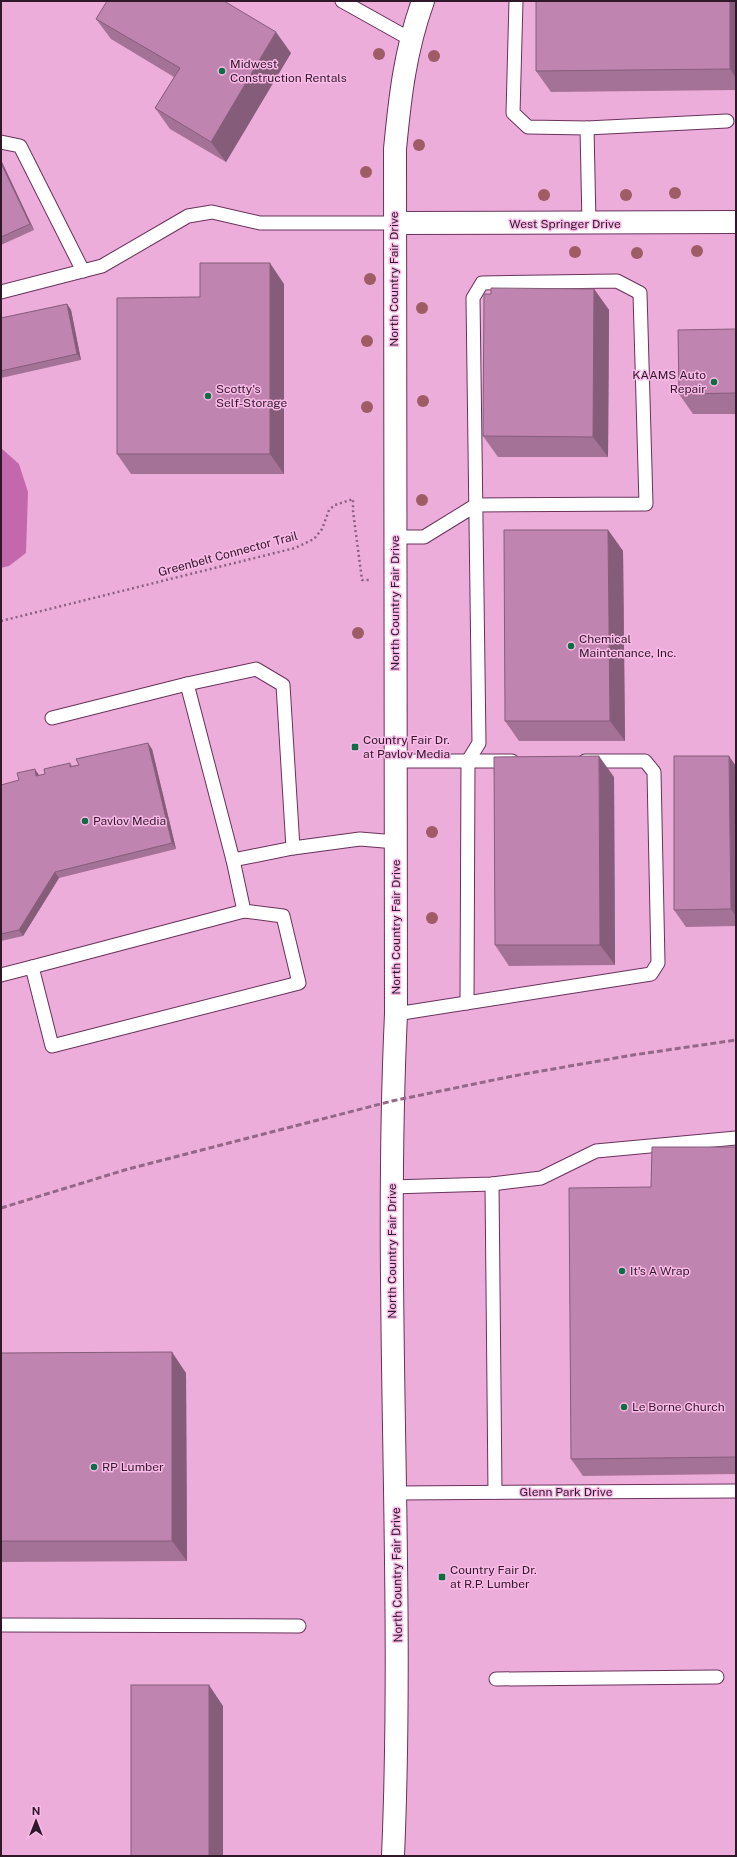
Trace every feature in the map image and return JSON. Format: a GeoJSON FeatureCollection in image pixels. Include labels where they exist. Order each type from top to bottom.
{"type":"FeatureCollection","features":[{"type":"Feature","properties":{"kind":"street","name":"North Country Fair Drive"},"geometry":{"type":"LineString","coordinates":[[393,1856],[398,1682],[396,1493],[391,1271],[392,1101],[396,1014],[394,149],[403,77],[410,39],[423,1]]}},
{"type":"Feature","properties":{"kind":"street","name":"West Springer Drive"},"geometry":{"type":"LineString","coordinates":[[394,223],[589,224],[736,222]]}},
{"type":"Feature","properties":{"kind":"lane"},"geometry":{"type":"LineString","coordinates":[[342,1],[410,39]]}},
{"type":"Feature","properties":{"kind":"lane"},"geometry":{"type":"LineString","coordinates":[[516,1],[513,113],[528,127],[587,128],[727,121]]}},
{"type":"Feature","properties":{"kind":"lane"},"geometry":{"type":"LineString","coordinates":[[587,128],[589,224]]}},
{"type":"Feature","properties":{"kind":"lane"},"geometry":{"type":"LineString","coordinates":[[1,142],[20,146],[83,271]]}},
{"type":"Feature","properties":{"kind":"lane"},"geometry":{"type":"LineString","coordinates":[[1,292],[102,266],[188,216],[212,212],[260,223],[394,223]]}},
{"type":"Feature","properties":{"kind":"lane"},"geometry":{"type":"LineString","coordinates":[[395,538],[424,538],[476,505],[646,504],[640,293],[617,281],[482,283],[473,298],[476,505],[479,743],[468,761],[467,1003]]}},
{"type":"Feature","properties":{"kind":"lane"},"geometry":{"type":"LineString","coordinates":[[52,718],[187,684],[256,669],[283,685],[293,848]]}},
{"type":"Feature","properties":{"kind":"lane"},"geometry":{"type":"LineString","coordinates":[[187,684],[233,860],[244,911]]}},
{"type":"Feature","properties":{"kind":"lane"},"geometry":{"type":"LineString","coordinates":[[396,1014],[651,974],[658,963],[654,772],[645,760],[576,761]]}},
{"type":"Feature","properties":{"kind":"lane"},"geometry":{"type":"LineString","coordinates":[[395,761],[522,761]]}},
{"type":"Feature","properties":{"kind":"lane"},"geometry":{"type":"LineString","coordinates":[[233,860],[293,848],[360,839],[396,842]]}},
{"type":"Feature","properties":{"kind":"lane"},"geometry":{"type":"LineString","coordinates":[[1,975],[244,911],[283,916],[299,983],[52,1046],[32,967]]}},
{"type":"Feature","properties":{"kind":"lane"},"geometry":{"type":"LineString","coordinates":[[391,1187],[492,1184],[542,1178],[596,1151],[736,1138]]}},
{"type":"Feature","properties":{"kind":"lane"},"geometry":{"type":"LineString","coordinates":[[492,1184],[495,1492]]}},
{"type":"Feature","properties":{"kind":"lane","name":"Glenn Park Drive"},"geometry":{"type":"LineString","coordinates":[[396,1493],[736,1491]]}},
{"type":"Feature","properties":{"kind":"lane"},"geometry":{"type":"LineString","coordinates":[[1,1625],[299,1626]]}},
{"type":"Feature","properties":{"kind":"lane"},"geometry":{"type":"LineString","coordinates":[[496,1679],[717,1677]]}},
{"type":"Feature","properties":{"kind":"path","name":"Greenbelt Connector Trail"},"geometry":{"type":"LineString","coordinates":[[1,622],[295,548],[314,539],[322,529],[329,510],[336,504],[353,500],[353,511],[362,580],[395,580]]}},
{"type":"Feature","properties":{"kind":"shaded area"},"geometry":{"type":"Polygon","coordinates":[[[1,448],[19,464],[28,492],[26,553],[9,566],[1,568],[1,448]]]}},
{"type":"Feature","properties":{"kind":"building","name":"Midwest Construction Rentals"},"geometry":{"type":"Polygon","coordinates":[[[107,1],[224,1],[276,32],[211,142],[155,108],[180,68],[96,19],[107,1]]]}},
{"type":"Feature","properties":{"kind":"building"},"geometry":{"type":"Polygon","coordinates":[[[536,1],[730,1],[730,69],[536,71],[536,1]]]}},
{"type":"Feature","properties":{"kind":"building"},"geometry":{"type":"Polygon","coordinates":[[[1,163],[30,224],[1,237],[1,163]]]}},
{"type":"Feature","properties":{"kind":"building","name":"Scotty's Self-Storage"},"geometry":{"type":"Polygon","coordinates":[[[200,263],[270,263],[270,454],[117,454],[117,298],[200,297],[200,263]]]}},
{"type":"Feature","properties":{"kind":"building"},"geometry":{"type":"Polygon","coordinates":[[[491,288],[594,289],[593,437],[483,436],[484,294],[491,294],[491,288]]]}},
{"type":"Feature","properties":{"kind":"building"},"geometry":{"type":"Polygon","coordinates":[[[67,304],[77,354],[1,371],[1,318],[67,304]]]}},
{"type":"Feature","properties":{"kind":"building"},"geometry":{"type":"Polygon","coordinates":[[[736,329],[736,393],[679,394],[678,330],[736,329]]]}},
{"type":"Feature","properties":{"kind":"building","name":"Chemical Maintenance, Inc."},"geometry":{"type":"Polygon","coordinates":[[[504,530],[608,530],[610,721],[505,721],[504,530]]]}},
{"type":"Feature","properties":{"kind":"building","name":"Pavlov Media"},"geometry":{"type":"Polygon","coordinates":[[[148,743],[172,843],[55,872],[19,930],[1,934],[1,785],[19,780],[17,773],[35,769],[36,776],[45,774],[44,769],[70,763],[70,767],[79,765],[76,759],[148,743]]]}},
{"type":"Feature","properties":{"kind":"building"},"geometry":{"type":"Polygon","coordinates":[[[599,756],[600,945],[495,945],[494,757],[599,756]]]}},
{"type":"Feature","properties":{"kind":"building"},"geometry":{"type":"Polygon","coordinates":[[[674,756],[729,756],[731,909],[674,910],[674,756]]]}},
{"type":"Feature","properties":{"kind":"building"},"geometry":{"type":"Polygon","coordinates":[[[652,1147],[736,1147],[736,1457],[571,1459],[569,1188],[651,1187],[652,1147]]]}},
{"type":"Feature","properties":{"kind":"building","name":"RP Lumber"},"geometry":{"type":"Polygon","coordinates":[[[172,1352],[172,1541],[1,1541],[1,1353],[172,1352]]]}},
{"type":"Feature","properties":{"kind":"building"},"geometry":{"type":"Polygon","coordinates":[[[131,1685],[209,1685],[209,1856],[131,1856],[131,1685]]]}},
{"type":"Feature","properties":{"kind":"railway"},"geometry":{"type":"LineString","coordinates":[[1,1208],[128,1169],[392,1101],[513,1076],[633,1055],[736,1040]]}},
{"type":"Feature","properties":{"kind":"place","name":"Midwest Construction Rentals"},"geometry":{"type":"Point","coordinates":[222,71]}},
{"type":"Feature","properties":{"kind":"place","name":"KAAMS Auto Repair"},"geometry":{"type":"Point","coordinates":[714,382]}},
{"type":"Feature","properties":{"kind":"place","name":"Scotty's Self-Storage"},"geometry":{"type":"Point","coordinates":[208,396]}},
{"type":"Feature","properties":{"kind":"place","name":"Chemical Maintenance, Inc."},"geometry":{"type":"Point","coordinates":[571,646]}},
{"type":"Feature","properties":{"kind":"place","name":"Country Fair Dr. at Pavlov Media"},"geometry":{"type":"Point","coordinates":[355,747]}},
{"type":"Feature","properties":{"kind":"place","name":"Pavlov Media"},"geometry":{"type":"Point","coordinates":[85,821]}},
{"type":"Feature","properties":{"kind":"place","name":"It's A Wrap"},"geometry":{"type":"Point","coordinates":[622,1271]}},
{"type":"Feature","properties":{"kind":"place","name":"Le Borne Church"},"geometry":{"type":"Point","coordinates":[624,1407]}},
{"type":"Feature","properties":{"kind":"place","name":"RP Lumber"},"geometry":{"type":"Point","coordinates":[94,1467]}},
{"type":"Feature","properties":{"kind":"place","name":"Country Fair Dr. at R.P. Lumber"},"geometry":{"type":"Point","coordinates":[442,1577]}}]}
